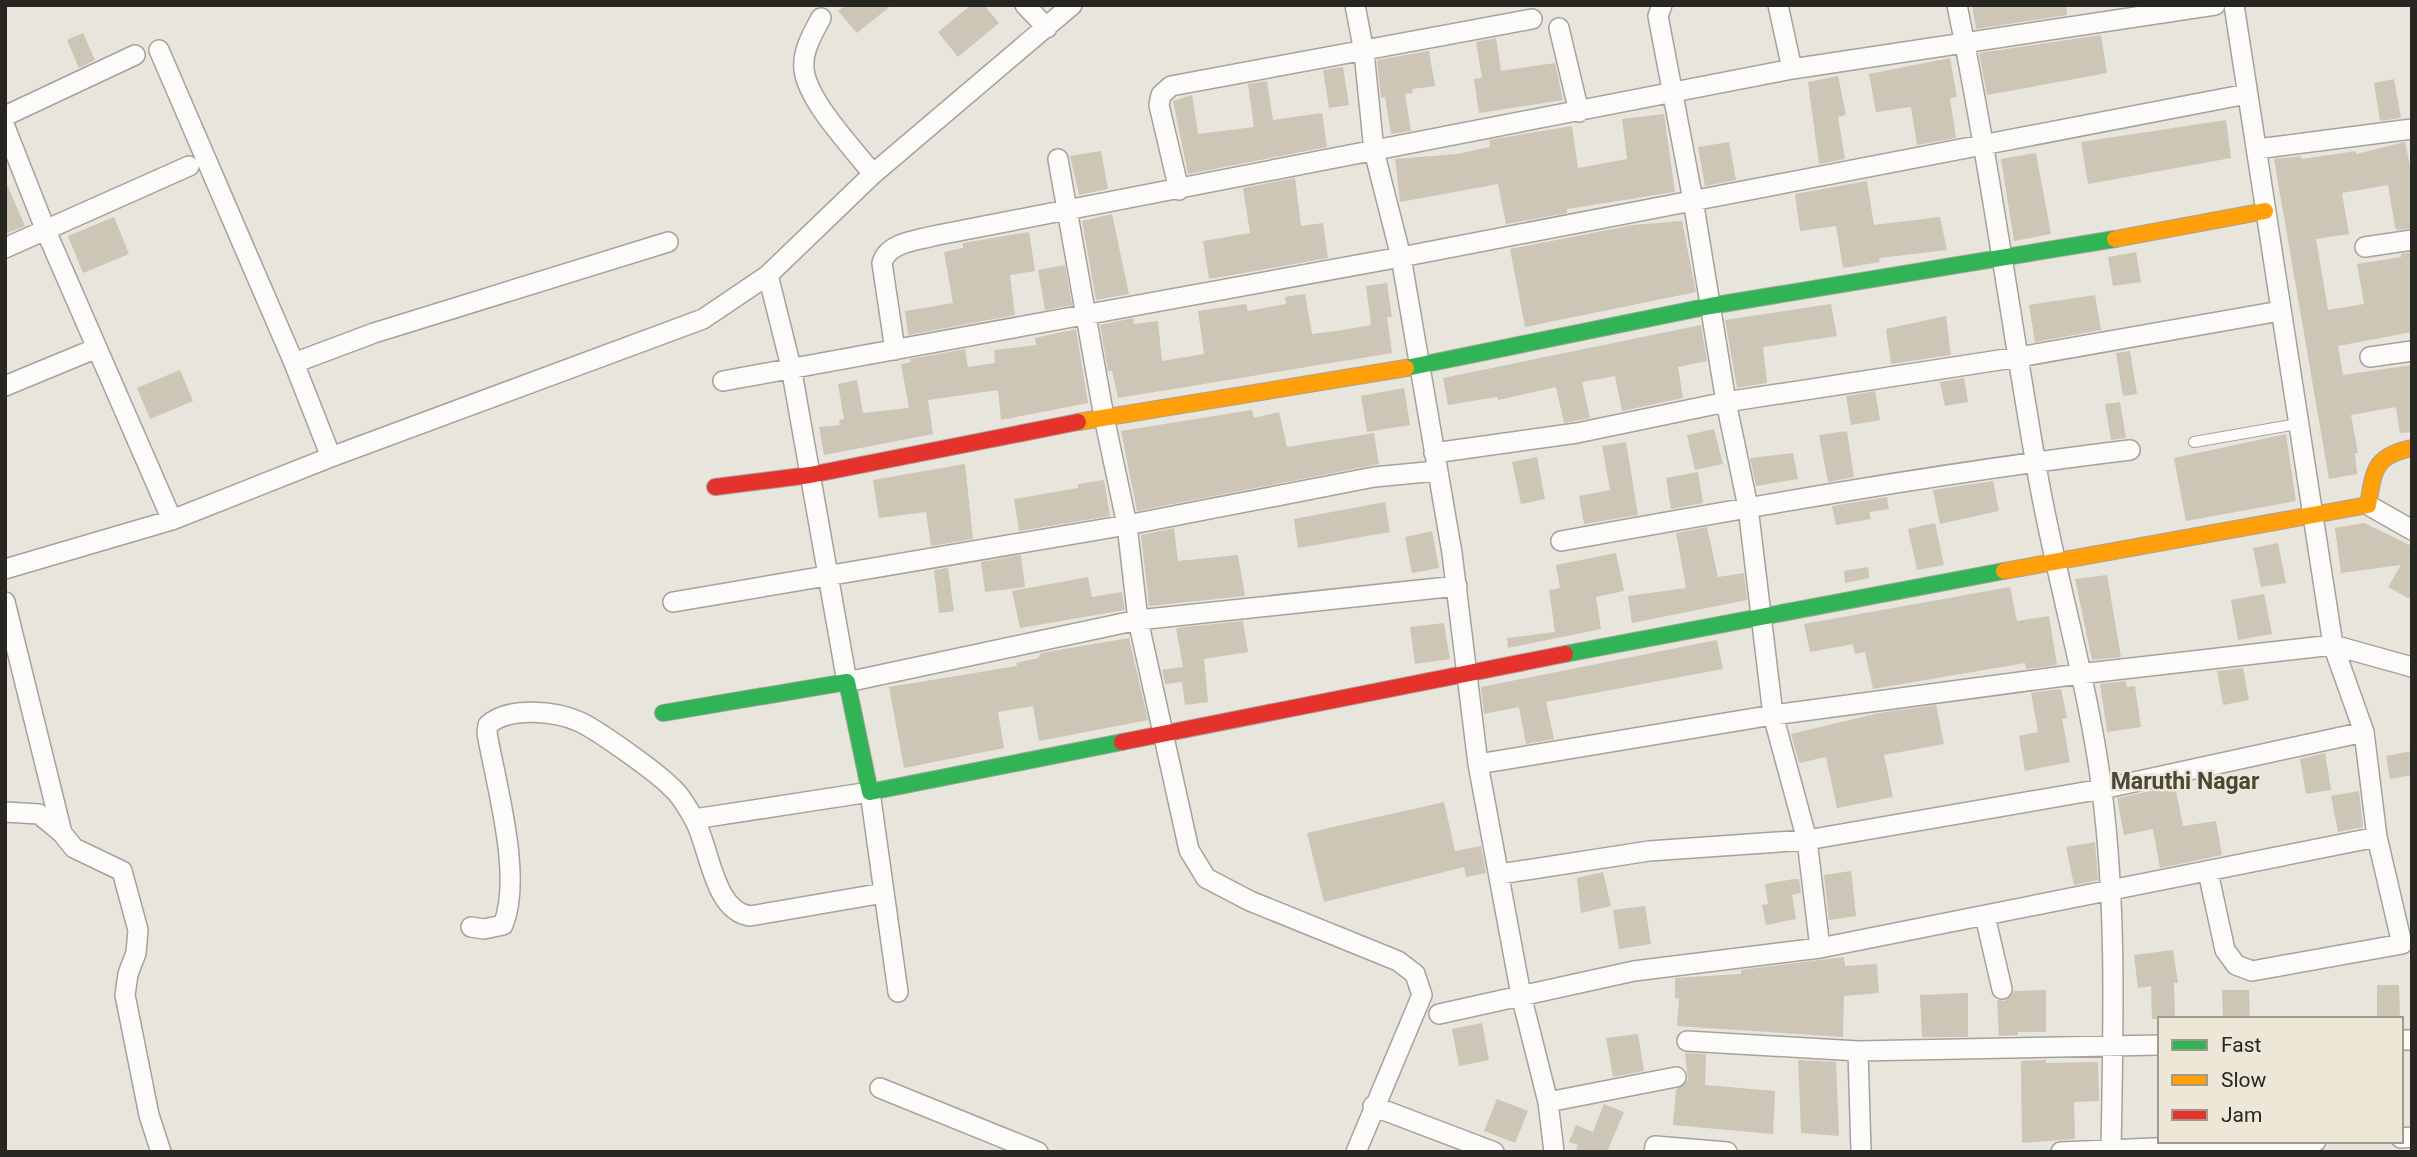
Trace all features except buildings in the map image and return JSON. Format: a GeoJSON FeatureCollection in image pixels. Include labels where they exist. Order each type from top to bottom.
{"type":"FeatureCollection","features":[{"type":"Feature","properties":{"kind":"street"},"geometry":{"type":"LineString","coordinates":[[1025,5],[1048,28]]}},
{"type":"Feature","properties":{"kind":"street"},"geometry":{"type":"LineString","coordinates":[[5,569],[172,520],[331,457],[703,319],[768,275],[873,174],[1072,5]]}},
{"type":"Feature","properties":{"kind":"street"},"geometry":{"type":"LineString","coordinates":[[1355,5],[1364,52],[1374,151],[1401,257],[1457,586],[1478,764],[1521,995],[1548,1102],[1554,1152]]}},
{"type":"Feature","properties":{"kind":"street"},"geometry":{"type":"LineString","coordinates":[[1662,5],[1658,16],[1693,200],[1726,402],[1748,507],[1773,715],[1807,840],[1819,948]]}},
{"type":"Feature","properties":{"kind":"street"},"geometry":{"type":"LineString","coordinates":[[1778,5],[1792,69]]}},
{"type":"Feature","properties":{"kind":"street"},"geometry":{"type":"LineString","coordinates":[[1957,5],[1985,146],[2035,462],[2102,789],[2111,891],[2114,1046],[2111,1151]]}},
{"type":"Feature","properties":{"kind":"street"},"geometry":{"type":"LineString","coordinates":[[895,350],[882,262],[884,254],[891,248],[933,236],[1068,207],[1179,190],[1792,69],[2216,5]]}},
{"type":"Feature","properties":{"kind":"street"},"geometry":{"type":"LineString","coordinates":[[2208,872],[2225,950],[2236,965],[2252,971],[2402,944],[2376,836],[2364,732],[2333,645],[2311,517],[2234,5]]}},
{"type":"Feature","properties":{"kind":"street"},"geometry":{"type":"LineString","coordinates":[[821,18],[809,38],[803,67],[806,82],[820,105],[873,174]]}},
{"type":"Feature","properties":{"kind":"street"},"geometry":{"type":"LineString","coordinates":[[1179,190],[1159,105],[1165,90],[1186,81],[1364,52],[1532,19]]}},
{"type":"Feature","properties":{"kind":"street"},"geometry":{"type":"LineString","coordinates":[[1559,28],[1579,112]]}},
{"type":"Feature","properties":{"kind":"street"},"geometry":{"type":"LineString","coordinates":[[159,50],[294,363],[331,457]]}},
{"type":"Feature","properties":{"kind":"street"},"geometry":{"type":"LineString","coordinates":[[5,117],[135,55]]}},
{"type":"Feature","properties":{"kind":"street"},"geometry":{"type":"LineString","coordinates":[[723,381],[1401,257],[1801,177],[1985,146],[2166,107],[2247,94]]}},
{"type":"Feature","properties":{"kind":"street"},"geometry":{"type":"LineString","coordinates":[[5,127],[46,231],[172,520]]}},
{"type":"Feature","properties":{"kind":"street"},"geometry":{"type":"LineString","coordinates":[[2257,149],[2412,129]]}},
{"type":"Feature","properties":{"kind":"street"},"geometry":{"type":"LineString","coordinates":[[1058,159],[1104,417],[1127,525],[1138,621],[1189,850],[1206,878],[1250,901],[1398,961],[1415,974],[1422,995],[1373,1106],[1356,1152]]}},
{"type":"Feature","properties":{"kind":"street"},"geometry":{"type":"LineString","coordinates":[[5,248],[189,166]]}},
{"type":"Feature","properties":{"kind":"street"},"geometry":{"type":"LineString","coordinates":[[715,487],[810,475],[1104,417],[1418,366],[1710,306],[2001,260],[2264,211]]}},
{"type":"Feature","properties":{"kind":"street"},"geometry":{"type":"LineString","coordinates":[[2365,247],[2412,240]]}},
{"type":"Feature","properties":{"kind":"street"},"geometry":{"type":"LineString","coordinates":[[294,363],[374,333],[668,242]]}},
{"type":"Feature","properties":{"kind":"street"},"geometry":{"type":"LineString","coordinates":[[768,275],[791,367],[827,575],[870,792],[898,992]]}},
{"type":"Feature","properties":{"kind":"street"},"geometry":{"type":"LineString","coordinates":[[673,601],[1127,525],[1374,477],[1726,402],[2019,357],[2280,311]]}},
{"type":"Feature","properties":{"kind":"street"},"geometry":{"type":"LineString","coordinates":[[5,386],[97,348]]}},
{"type":"Feature","properties":{"kind":"street"},"geometry":{"type":"LineString","coordinates":[[2370,357],[2412,351]]}},
{"type":"Feature","properties":{"kind":"street"},"geometry":{"type":"LineString","coordinates":[[2368,505],[2376,464],[2385,455],[2412,448]]}},
{"type":"Feature","properties":{"kind":"street"},"geometry":{"type":"LineString","coordinates":[[1561,541],[1748,507],[2035,462],[2130,450]]}},
{"type":"Feature","properties":{"kind":"street"},"geometry":{"type":"LineString","coordinates":[[694,819],[870,792],[1759,615],[2368,505],[2412,530]]}},
{"type":"Feature","properties":{"kind":"street"},"geometry":{"type":"LineString","coordinates":[[663,713],[848,681],[1138,621],[1457,586]]}},
{"type":"Feature","properties":{"kind":"street"},"geometry":{"type":"LineString","coordinates":[[5,602],[62,833]]}},
{"type":"Feature","properties":{"kind":"street"},"geometry":{"type":"LineString","coordinates":[[1478,764],[1773,715],[2079,674],[2333,645],[2412,667]]}},
{"type":"Feature","properties":{"kind":"street"},"geometry":{"type":"LineString","coordinates":[[471,927],[484,929],[503,925],[508,915],[511,856],[487,733],[488,726],[502,715],[549,713],[580,722],[673,788],[694,819],[723,898],[740,914],[750,916],[884,893]]}},
{"type":"Feature","properties":{"kind":"street"},"geometry":{"type":"LineString","coordinates":[[1500,874],[1650,851],[1807,840],[2102,789],[2364,732]]}},
{"type":"Feature","properties":{"kind":"street"},"geometry":{"type":"LineString","coordinates":[[5,812],[39,814],[62,833],[74,848],[122,871],[133,903],[138,930],[136,953],[128,974],[125,995],[149,1115],[161,1152]]}},
{"type":"Feature","properties":{"kind":"street"},"geometry":{"type":"LineString","coordinates":[[1439,1014],[1634,971],[1819,948],[2208,872],[2376,836]]}},
{"type":"Feature","properties":{"kind":"street"},"geometry":{"type":"LineString","coordinates":[[1985,916],[2002,989]]}},
{"type":"Feature","properties":{"kind":"street"},"geometry":{"type":"LineString","coordinates":[[1687,1041],[1858,1051],[2158,1045]]}},
{"type":"Feature","properties":{"kind":"street"},"geometry":{"type":"LineString","coordinates":[[1858,1051],[1861,1152]]}},
{"type":"Feature","properties":{"kind":"street"},"geometry":{"type":"LineString","coordinates":[[1548,1102],[1676,1077]]}},
{"type":"Feature","properties":{"kind":"street"},"geometry":{"type":"LineString","coordinates":[[880,1088],[1038,1152]]}},
{"type":"Feature","properties":{"kind":"street"},"geometry":{"type":"LineString","coordinates":[[1373,1106],[1494,1152]]}},
{"type":"Feature","properties":{"kind":"street"},"geometry":{"type":"LineString","coordinates":[[2061,1152],[2275,1143]]}},
{"type":"Feature","properties":{"kind":"street"},"geometry":{"type":"LineString","coordinates":[[1654,1152],[1655,1146],[1727,1152]]}},
{"type":"Feature","properties":{"kind":"lane"},"geometry":{"type":"LineString","coordinates":[[2194,442],[2297,424]]}},
{"type":"Feature","properties":{"kind":"traffic: fast"},"geometry":{"type":"LineString","coordinates":[[1406,368],[1710,306],[2115,239]]}},
{"type":"Feature","properties":{"kind":"traffic: fast"},"geometry":{"type":"LineString","coordinates":[[1565,654],[2004,571]]}},
{"type":"Feature","properties":{"kind":"traffic: fast"},"geometry":{"type":"LineString","coordinates":[[663,713],[847,682],[870,792],[1122,742]]}},
{"type":"Feature","properties":{"kind":"traffic: slow"},"geometry":{"type":"LineString","coordinates":[[2115,239],[2265,211]]}},
{"type":"Feature","properties":{"kind":"traffic: slow"},"geometry":{"type":"LineString","coordinates":[[1078,422],[1406,368]]}},
{"type":"Feature","properties":{"kind":"traffic: slow"},"geometry":{"type":"LineString","coordinates":[[2004,571],[2368,505],[2378,466],[2390,455],[2412,448]]}},
{"type":"Feature","properties":{"kind":"traffic: jam"},"geometry":{"type":"LineString","coordinates":[[715,487],[810,475],[1078,422]]}},
{"type":"Feature","properties":{"kind":"traffic: jam"},"geometry":{"type":"LineString","coordinates":[[1122,742],[1565,654]]}},
{"type":"Feature","properties":{"kind":"district","name":"Maruthi Nagar"},"geometry":{"type":"Point","coordinates":[2185,781]}}]}
